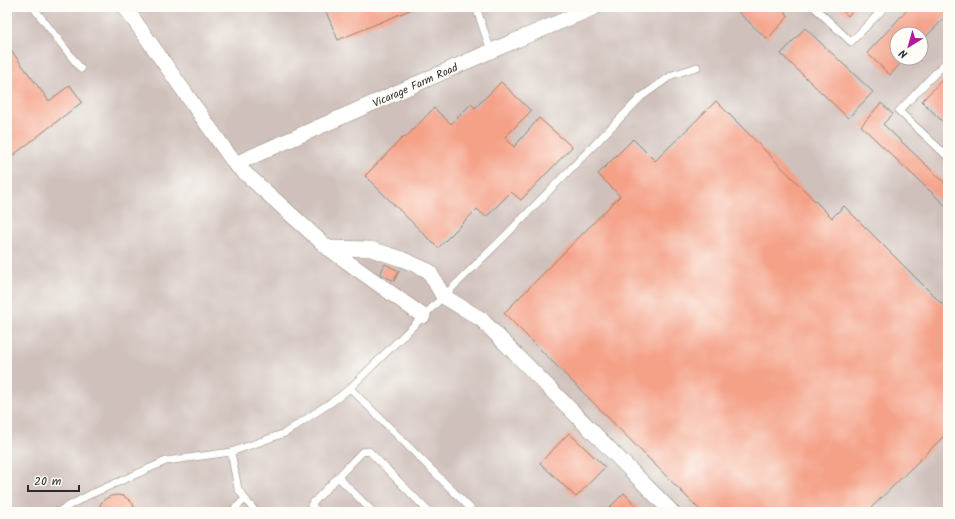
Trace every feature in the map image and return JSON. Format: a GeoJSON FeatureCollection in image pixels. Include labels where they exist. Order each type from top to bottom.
{"type":"FeatureCollection","features":[{"type":"Feature","properties":{"kind":"street"},"geometry":{"type":"LineString","coordinates":[[125,7],[235,164],[328,248],[423,316]]}},
{"type":"Feature","properties":{"kind":"street","name":"Vicarage Farm Road"},"geometry":{"type":"LineString","coordinates":[[235,164],[491,51],[595,7]]}},
{"type":"Feature","properties":{"kind":"street"},"geometry":{"type":"LineString","coordinates":[[328,248],[372,249],[402,259],[430,271],[443,296],[481,319],[672,512]]}},
{"type":"Feature","properties":{"kind":"lane"},"geometry":{"type":"LineString","coordinates":[[33,7],[81,69]]}},
{"type":"Feature","properties":{"kind":"lane"},"geometry":{"type":"LineString","coordinates":[[476,7],[491,51]]}},
{"type":"Feature","properties":{"kind":"lane"},"geometry":{"type":"LineString","coordinates":[[814,7],[851,42],[885,7]]}},
{"type":"Feature","properties":{"kind":"lane"},"geometry":{"type":"LineString","coordinates":[[948,60],[899,111],[948,157]]}},
{"type":"Feature","properties":{"kind":"lane"},"geometry":{"type":"LineString","coordinates":[[57,512],[89,495],[166,461],[231,452],[285,433],[350,388],[505,236],[641,97],[672,75],[697,67]]}},
{"type":"Feature","properties":{"kind":"lane"},"geometry":{"type":"LineString","coordinates":[[350,388],[474,512]]}},
{"type":"Feature","properties":{"kind":"lane"},"geometry":{"type":"LineString","coordinates":[[318,512],[311,505],[362,452],[369,451],[429,512]]}},
{"type":"Feature","properties":{"kind":"lane"},"geometry":{"type":"LineString","coordinates":[[231,452],[238,489],[256,512]]}},
{"type":"Feature","properties":{"kind":"lane"},"geometry":{"type":"LineString","coordinates":[[338,477],[373,512]]}},
{"type":"Feature","properties":{"kind":"lane"},"geometry":{"type":"LineString","coordinates":[[231,512],[245,499]]}},
{"type":"Feature","properties":{"kind":"shaded area"},"geometry":{"type":"Polygon","coordinates":[[[7,7],[948,7],[948,512],[7,512],[7,7]]]}},
{"type":"Feature","properties":{"kind":"building"},"geometry":{"type":"Polygon","coordinates":[[[324,7],[417,7],[338,40],[324,7]]]}},
{"type":"Feature","properties":{"kind":"building"},"geometry":{"type":"Polygon","coordinates":[[[733,7],[780,7],[789,16],[767,39],[733,7]]]}},
{"type":"Feature","properties":{"kind":"building"},"geometry":{"type":"Polygon","coordinates":[[[838,7],[856,7],[848,16],[838,7]]]}},
{"type":"Feature","properties":{"kind":"building"},"geometry":{"type":"Polygon","coordinates":[[[910,7],[948,7],[948,14],[929,34],[929,26],[892,26],[910,7]]]}},
{"type":"Feature","properties":{"kind":"building"},"geometry":{"type":"Polygon","coordinates":[[[805,28],[873,92],[848,118],[781,54],[805,28]]]}},
{"type":"Feature","properties":{"kind":"building"},"geometry":{"type":"Polygon","coordinates":[[[889,29],[889,66],[898,66],[890,75],[867,53],[889,29]]]}},
{"type":"Feature","properties":{"kind":"building"},"geometry":{"type":"Polygon","coordinates":[[[7,45],[49,101],[70,85],[82,102],[7,160],[7,45]]]}},
{"type":"Feature","properties":{"kind":"building"},"geometry":{"type":"Polygon","coordinates":[[[944,78],[948,82],[948,127],[922,101],[944,78]]]}},
{"type":"Feature","properties":{"kind":"building"},"geometry":{"type":"Polygon","coordinates":[[[501,82],[531,111],[505,137],[514,147],[539,118],[572,147],[521,200],[511,192],[486,217],[477,209],[438,248],[365,176],[434,108],[451,124],[471,104],[475,108],[501,82]]]}},
{"type":"Feature","properties":{"kind":"building"},"geometry":{"type":"Polygon","coordinates":[[[716,101],[832,218],[844,206],[948,310],[948,432],[867,512],[702,512],[504,313],[620,196],[598,174],[633,139],[655,161],[716,101]]]}},
{"type":"Feature","properties":{"kind":"building"},"geometry":{"type":"Polygon","coordinates":[[[881,103],[893,114],[883,124],[948,186],[948,208],[861,126],[881,103]]]}},
{"type":"Feature","properties":{"kind":"building"},"geometry":{"type":"Polygon","coordinates":[[[385,264],[399,271],[394,281],[380,274],[385,264]]]}},
{"type":"Feature","properties":{"kind":"building"},"geometry":{"type":"Polygon","coordinates":[[[569,433],[605,467],[576,497],[540,463],[569,433]]]}},
{"type":"Feature","properties":{"kind":"building"},"geometry":{"type":"Polygon","coordinates":[[[624,493],[642,512],[605,512],[624,493]]]}},
{"type":"Feature","properties":{"kind":"building"},"geometry":{"type":"Polygon","coordinates":[[[117,495],[128,499],[133,504],[135,512],[98,512],[101,503],[105,499],[117,495]]]}}]}
